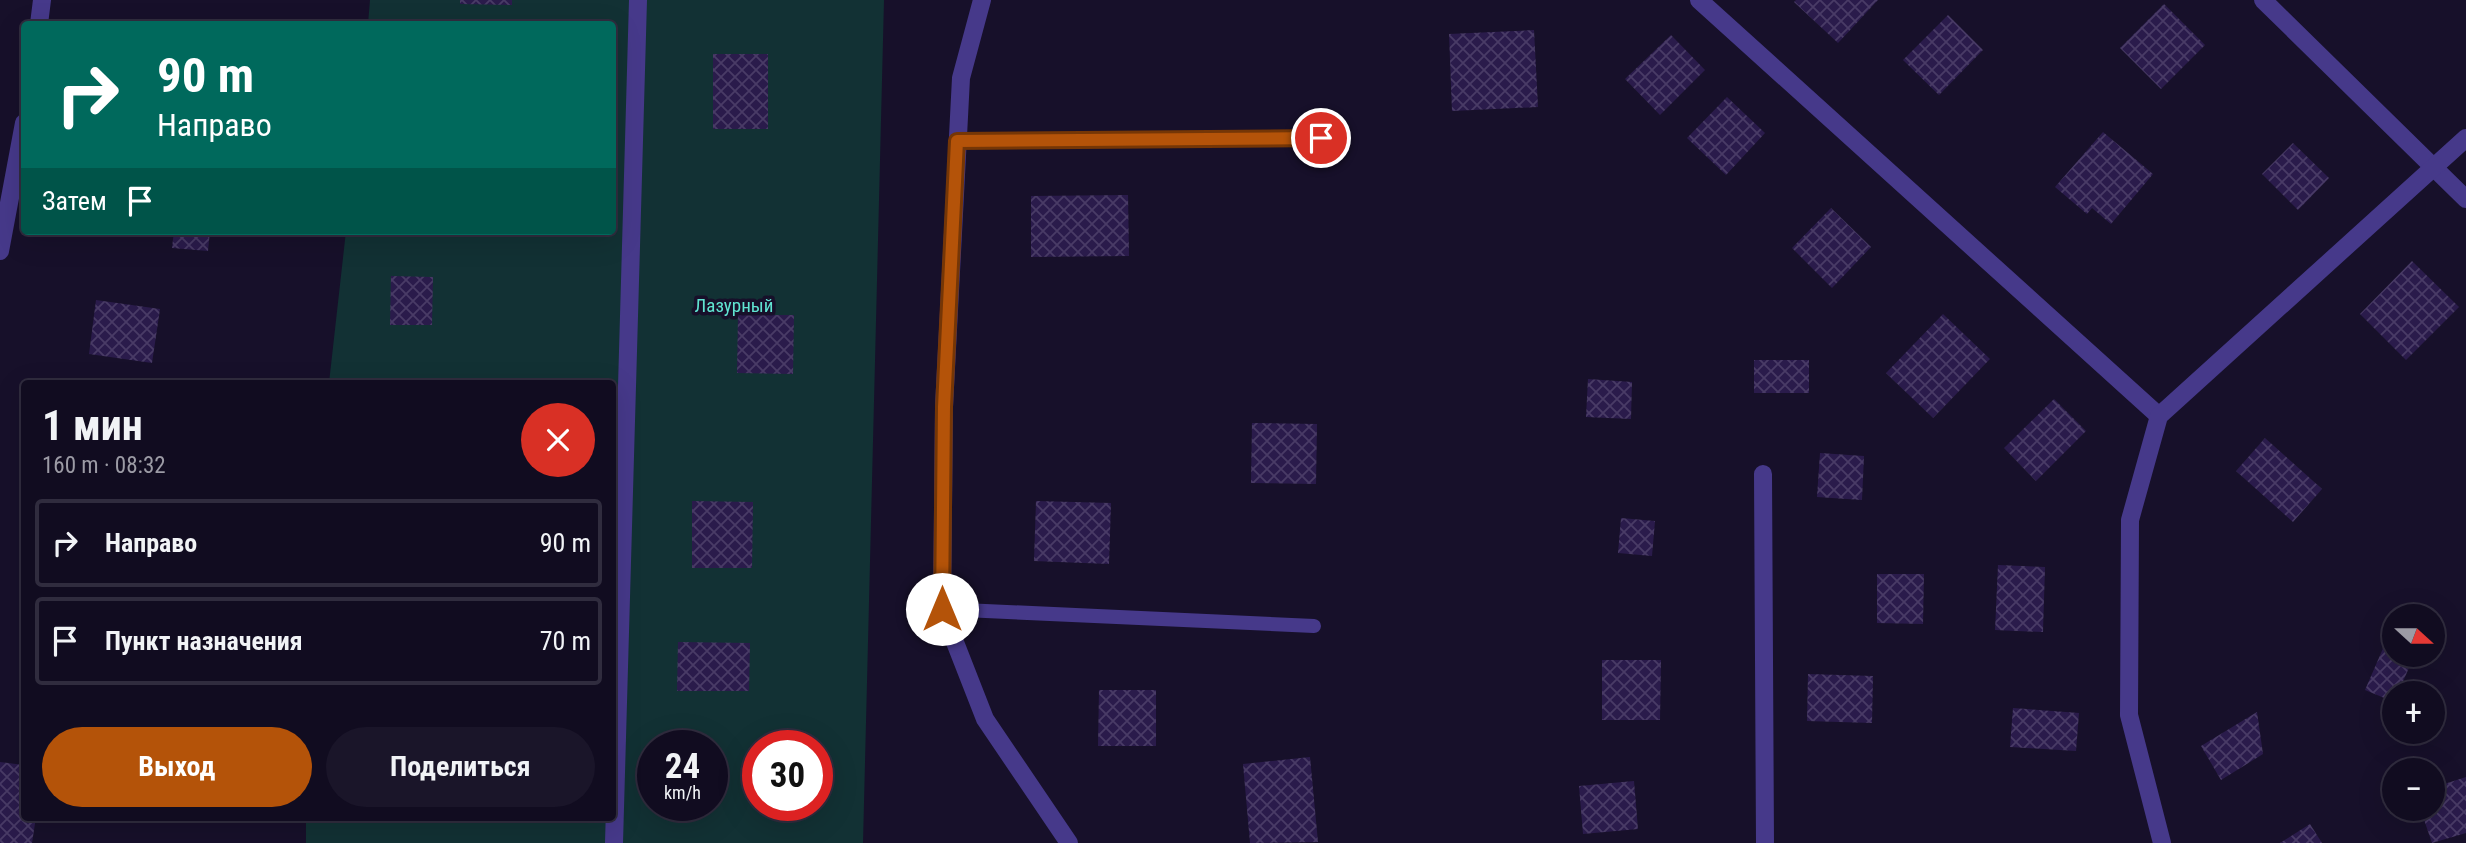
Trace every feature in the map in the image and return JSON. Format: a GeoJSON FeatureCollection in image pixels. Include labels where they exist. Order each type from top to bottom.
{"type":"FeatureCollection","features":[{"type":"Feature","properties":{"kind":"street"},"geometry":{"type":"LineString","coordinates":[[39,21],[42,0]]}},
{"type":"Feature","properties":{"kind":"street"},"geometry":{"type":"LineString","coordinates":[[616,773],[638,0]]}},
{"type":"Feature","properties":{"kind":"street"},"geometry":{"type":"LineString","coordinates":[[982,0],[961,78],[944,407],[942,609],[985,719],[1069,843]]}},
{"type":"Feature","properties":{"kind":"street"},"geometry":{"type":"LineString","coordinates":[[1699,0],[2159,416]]}},
{"type":"Feature","properties":{"kind":"street"},"geometry":{"type":"LineString","coordinates":[[2263,0],[2466,199]]}},
{"type":"Feature","properties":{"kind":"street"},"geometry":{"type":"LineString","coordinates":[[2162,843],[2129,715],[2130,520],[2159,416],[2435,169],[2466,138]]}},
{"type":"Feature","properties":{"kind":"street"},"geometry":{"type":"LineString","coordinates":[[0,251],[21,139]]}},
{"type":"Feature","properties":{"kind":"street"},"geometry":{"type":"LineString","coordinates":[[1763,474],[1765,843]]}},
{"type":"Feature","properties":{"kind":"street"},"geometry":{"type":"LineString","coordinates":[[614,843],[615,821]]}},
{"type":"Feature","properties":{"kind":"lane"},"geometry":{"type":"LineString","coordinates":[[957,141],[1321,138]]}},
{"type":"Feature","properties":{"kind":"lane"},"geometry":{"type":"LineString","coordinates":[[942,609],[1314,626]]}},
{"type":"Feature","properties":{"kind":"green space","name":"Лазурный"},"geometry":{"type":"Polygon","coordinates":[[[370,0],[884,0],[863,843],[306,843],[306,821],[616,821],[616,380],[329,380],[346,235],[616,235],[616,21],[368,21],[370,0]]]}},
{"type":"Feature","properties":{"kind":"building"},"geometry":{"type":"Polygon","coordinates":[[[460,0],[512,0],[512,5],[460,4],[460,0]]]}},
{"type":"Feature","properties":{"kind":"building"},"geometry":{"type":"Polygon","coordinates":[[[1878,0],[1838,43],[1794,2],[1878,0]]]}},
{"type":"Feature","properties":{"kind":"building"},"geometry":{"type":"Polygon","coordinates":[[[2164,4],[2205,45],[2161,89],[2120,48],[2164,4]]]}},
{"type":"Feature","properties":{"kind":"building"},"geometry":{"type":"Polygon","coordinates":[[[1948,15],[1983,50],[1939,95],[1903,60],[1948,15]]]}},
{"type":"Feature","properties":{"kind":"building"},"geometry":{"type":"Polygon","coordinates":[[[1534,30],[1538,107],[1452,111],[1449,34],[1534,30]]]}},
{"type":"Feature","properties":{"kind":"building"},"geometry":{"type":"Polygon","coordinates":[[[1671,35],[1705,70],[1660,115],[1625,79],[1671,35]]]}},
{"type":"Feature","properties":{"kind":"building"},"geometry":{"type":"Polygon","coordinates":[[[713,54],[768,54],[768,129],[713,129],[713,54]]]}},
{"type":"Feature","properties":{"kind":"building"},"geometry":{"type":"Polygon","coordinates":[[[1727,97],[1765,133],[1726,175],[1687,138],[1727,97]]]}},
{"type":"Feature","properties":{"kind":"building"},"geometry":{"type":"Polygon","coordinates":[[[2103,132],[2153,174],[2111,224],[2092,208],[2087,214],[2055,187],[2103,132]]]}},
{"type":"Feature","properties":{"kind":"building"},"geometry":{"type":"Polygon","coordinates":[[[2293,143],[2329,178],[2298,210],[2262,174],[2293,143]]]}},
{"type":"Feature","properties":{"kind":"building"},"geometry":{"type":"Polygon","coordinates":[[[1128,195],[1129,256],[1031,257],[1031,196],[1128,195]]]}},
{"type":"Feature","properties":{"kind":"building"},"geometry":{"type":"Polygon","coordinates":[[[1831,208],[1871,247],[1832,288],[1792,248],[1831,208]]]}},
{"type":"Feature","properties":{"kind":"building"},"geometry":{"type":"Polygon","coordinates":[[[174,235],[210,235],[208,251],[172,248],[174,235]]]}},
{"type":"Feature","properties":{"kind":"building"},"geometry":{"type":"Polygon","coordinates":[[[2412,261],[2459,307],[2406,360],[2360,314],[2412,261]]]}},
{"type":"Feature","properties":{"kind":"building"},"geometry":{"type":"Polygon","coordinates":[[[391,276],[433,277],[432,325],[390,325],[391,276]]]}},
{"type":"Feature","properties":{"kind":"building"},"geometry":{"type":"Polygon","coordinates":[[[96,300],[160,309],[152,363],[89,354],[96,300]]]}},
{"type":"Feature","properties":{"kind":"building"},"geometry":{"type":"Polygon","coordinates":[[[1943,314],[1990,359],[1933,418],[1886,373],[1943,314]]]}},
{"type":"Feature","properties":{"kind":"building"},"geometry":{"type":"Polygon","coordinates":[[[738,315],[794,315],[793,374],[737,373],[738,315]]]}},
{"type":"Feature","properties":{"kind":"building"},"geometry":{"type":"Polygon","coordinates":[[[1754,360],[1809,360],[1809,393],[1754,393],[1754,360]]]}},
{"type":"Feature","properties":{"kind":"building"},"geometry":{"type":"Polygon","coordinates":[[[1588,379],[1632,382],[1631,419],[1586,417],[1588,379]]]}},
{"type":"Feature","properties":{"kind":"building"},"geometry":{"type":"Polygon","coordinates":[[[2054,399],[2086,431],[2036,481],[2004,448],[2054,399]]]}},
{"type":"Feature","properties":{"kind":"building"},"geometry":{"type":"Polygon","coordinates":[[[1252,423],[1317,424],[1316,484],[1251,483],[1252,423]]]}},
{"type":"Feature","properties":{"kind":"building"},"geometry":{"type":"Polygon","coordinates":[[[2265,438],[2322,489],[2293,522],[2236,471],[2265,438]]]}},
{"type":"Feature","properties":{"kind":"building"},"geometry":{"type":"Polygon","coordinates":[[[1820,453],[1864,456],[1862,500],[1817,497],[1820,453]]]}},
{"type":"Feature","properties":{"kind":"building"},"geometry":{"type":"Polygon","coordinates":[[[692,501],[753,502],[752,568],[692,568],[692,501]]]}},
{"type":"Feature","properties":{"kind":"building"},"geometry":{"type":"Polygon","coordinates":[[[1036,501],[1111,503],[1109,564],[1034,561],[1036,501]]]}},
{"type":"Feature","properties":{"kind":"building"},"geometry":{"type":"Polygon","coordinates":[[[1621,518],[1655,521],[1652,556],[1618,553],[1621,518]]]}},
{"type":"Feature","properties":{"kind":"building"},"geometry":{"type":"Polygon","coordinates":[[[1998,565],[2045,567],[2043,632],[1995,630],[1998,565]]]}},
{"type":"Feature","properties":{"kind":"building"},"geometry":{"type":"Polygon","coordinates":[[[1877,574],[1924,574],[1923,624],[1877,623],[1877,574]]]}},
{"type":"Feature","properties":{"kind":"building"},"geometry":{"type":"Polygon","coordinates":[[[678,642],[750,643],[749,691],[677,691],[678,642]]]}},
{"type":"Feature","properties":{"kind":"building"},"geometry":{"type":"Polygon","coordinates":[[[2382,651],[2382,667],[2409,667],[2403,681],[2382,681],[2382,697],[2365,690],[2382,651]]]}},
{"type":"Feature","properties":{"kind":"building"},"geometry":{"type":"Polygon","coordinates":[[[1602,660],[1661,660],[1660,720],[1602,720],[1602,660]]]}},
{"type":"Feature","properties":{"kind":"building"},"geometry":{"type":"Polygon","coordinates":[[[1808,674],[1873,676],[1872,723],[1807,721],[1808,674]]]}},
{"type":"Feature","properties":{"kind":"building"},"geometry":{"type":"Polygon","coordinates":[[[1099,690],[1156,690],[1156,746],[1098,746],[1099,690]]]}},
{"type":"Feature","properties":{"kind":"building"},"geometry":{"type":"Polygon","coordinates":[[[2013,708],[2079,713],[2076,751],[2010,747],[2013,708]]]}},
{"type":"Feature","properties":{"kind":"building"},"geometry":{"type":"Polygon","coordinates":[[[2257,712],[2263,754],[2221,780],[2201,746],[2257,712]]]}},
{"type":"Feature","properties":{"kind":"building"},"geometry":{"type":"Polygon","coordinates":[[[1310,757],[1318,842],[1250,843],[1243,764],[1310,757]]]}},
{"type":"Feature","properties":{"kind":"building"},"geometry":{"type":"Polygon","coordinates":[[[0,762],[21,765],[21,821],[35,821],[32,843],[0,843],[0,762]]]}},
{"type":"Feature","properties":{"kind":"building"},"geometry":{"type":"Polygon","coordinates":[[[2466,777],[2466,833],[2432,843],[2424,821],[2445,821],[2445,784],[2466,777]]]}},
{"type":"Feature","properties":{"kind":"building"},"geometry":{"type":"Polygon","coordinates":[[[1634,781],[1638,829],[1583,834],[1579,786],[1634,781]]]}},
{"type":"Feature","properties":{"kind":"building"},"geometry":{"type":"Polygon","coordinates":[[[2310,824],[2322,843],[2280,843],[2310,824]]]}},
{"type":"Feature","properties":{"kind":"route"},"geometry":{"type":"LineString","coordinates":[[942,609],[944,407],[957,141],[1321,138]]}}]}
